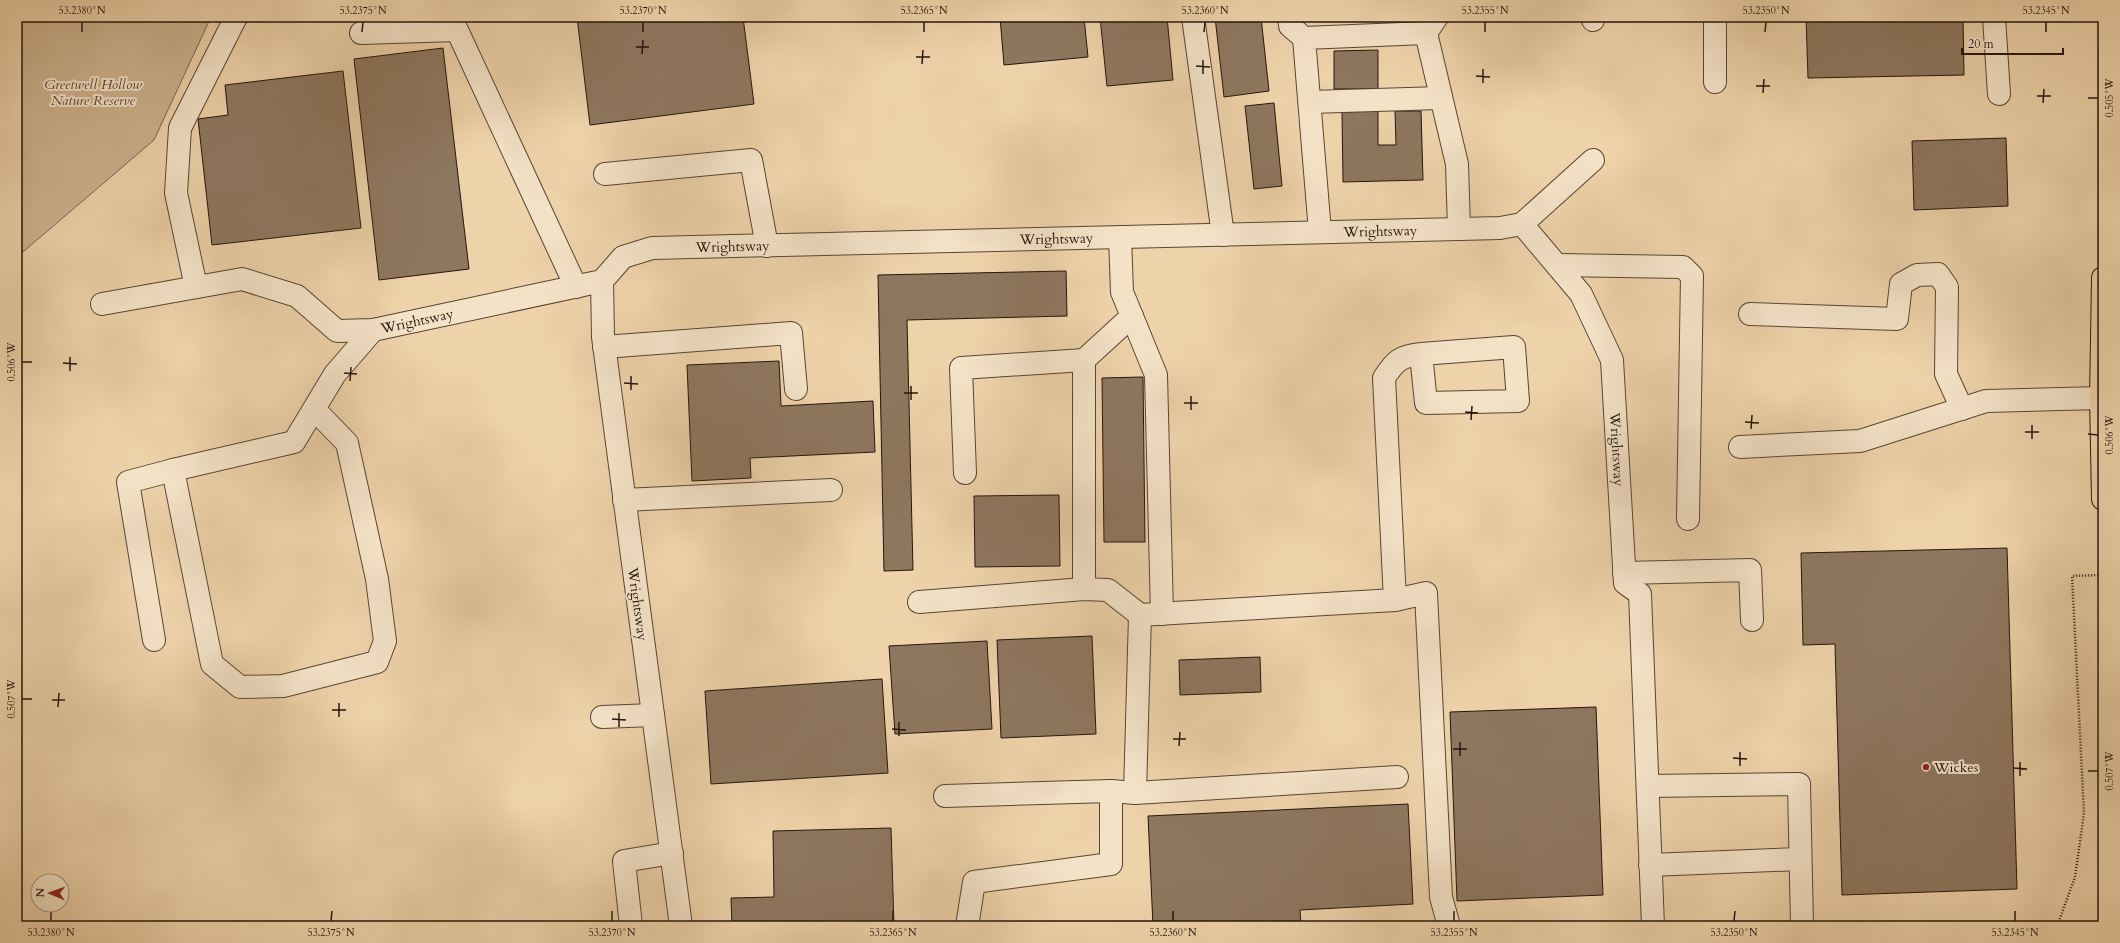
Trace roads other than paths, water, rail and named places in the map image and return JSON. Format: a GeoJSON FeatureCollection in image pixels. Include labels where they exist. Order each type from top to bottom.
{"type":"FeatureCollection","features":[{"type":"Feature","properties":{"kind":"main road"},"geometry":{"type":"LineString","coordinates":[[2103,278],[2101,398],[2103,499]]}},
{"type":"Feature","properties":{"kind":"street"},"geometry":{"type":"LineString","coordinates":[[196,287],[176,193],[180,128],[236,17]]}},
{"type":"Feature","properties":{"kind":"street"},"geometry":{"type":"LineString","coordinates":[[1192,17],[1224,235]]}},
{"type":"Feature","properties":{"kind":"street"},"geometry":{"type":"LineString","coordinates":[[1289,17],[1290,26],[1304,38],[1320,232]]}},
{"type":"Feature","properties":{"kind":"street"},"geometry":{"type":"LineString","coordinates":[[1715,17],[1715,82]]}},
{"type":"Feature","properties":{"kind":"street"},"geometry":{"type":"LineString","coordinates":[[1994,17],[1999,94]]}},
{"type":"Feature","properties":{"kind":"street"},"geometry":{"type":"LineString","coordinates":[[1304,38],[1431,25],[1441,98],[1457,164],[1459,229]]}},
{"type":"Feature","properties":{"kind":"street"},"geometry":{"type":"LineString","coordinates":[[361,33],[457,30],[576,287]]}},
{"type":"Feature","properties":{"kind":"street"},"geometry":{"type":"LineString","coordinates":[[1310,102],[1441,98]]}},
{"type":"Feature","properties":{"kind":"street"},"geometry":{"type":"LineString","coordinates":[[605,174],[751,160],[767,246]]}},
{"type":"Feature","properties":{"kind":"street"},"geometry":{"type":"LineString","coordinates":[[1522,224],[1592,160]]}},
{"type":"Feature","properties":{"kind":"street","name":"Wrightsway"},"geometry":{"type":"LineString","coordinates":[[102,304],[242,279],[297,296],[337,331],[373,330],[602,281],[623,257],[652,248],[1500,228],[1522,224],[1581,294],[1612,360],[1625,578]]}},
{"type":"Feature","properties":{"kind":"street"},"geometry":{"type":"LineString","coordinates":[[1120,237],[1122,292],[1156,375],[1162,614]]}},
{"type":"Feature","properties":{"kind":"street"},"geometry":{"type":"LineString","coordinates":[[1557,265],[1682,266],[1692,276],[1688,519]]}},
{"type":"Feature","properties":{"kind":"street"},"geometry":{"type":"LineString","coordinates":[[1750,314],[1897,320],[1901,284],[1917,275],[1938,274],[1947,286],[1946,374],[1962,409]]}},
{"type":"Feature","properties":{"kind":"street","name":"Wrightsway"},"geometry":{"type":"LineString","coordinates":[[602,281],[604,347],[681,926]]}},
{"type":"Feature","properties":{"kind":"street"},"geometry":{"type":"LineString","coordinates":[[965,473],[961,368],[1084,360],[1132,316]]}},
{"type":"Feature","properties":{"kind":"street"},"geometry":{"type":"LineString","coordinates":[[154,640],[128,482],[294,442],[335,374],[373,330]]}},
{"type":"Feature","properties":{"kind":"street"},"geometry":{"type":"LineString","coordinates":[[604,347],[791,333],[796,389]]}},
{"type":"Feature","properties":{"kind":"street"},"geometry":{"type":"LineString","coordinates":[[1395,600],[1384,378],[1395,362],[1409,355],[1421,354],[1514,347],[1518,402],[1426,403],[1421,354]]}},
{"type":"Feature","properties":{"kind":"street"},"geometry":{"type":"LineString","coordinates":[[1084,360],[1084,589]]}},
{"type":"Feature","properties":{"kind":"street"},"geometry":{"type":"LineString","coordinates":[[1740,447],[1860,441],[1986,401],[2101,398]]}},
{"type":"Feature","properties":{"kind":"street"},"geometry":{"type":"LineString","coordinates":[[173,470],[212,664],[240,687],[284,686],[378,662],[385,641],[377,580],[347,443],[314,409]]}},
{"type":"Feature","properties":{"kind":"street"},"geometry":{"type":"LineString","coordinates":[[624,500],[831,490]]}},
{"type":"Feature","properties":{"kind":"street"},"geometry":{"type":"LineString","coordinates":[[1625,578],[1750,570],[1752,620]]}},
{"type":"Feature","properties":{"kind":"street"},"geometry":{"type":"LineString","coordinates":[[1625,578],[1640,594],[1653,926]]}},
{"type":"Feature","properties":{"kind":"street"},"geometry":{"type":"LineString","coordinates":[[919,602],[1084,589],[1108,590],[1140,615],[1395,600],[1426,593],[1441,897],[1449,926]]}},
{"type":"Feature","properties":{"kind":"street"},"geometry":{"type":"LineString","coordinates":[[1135,794],[1140,615]]}},
{"type":"Feature","properties":{"kind":"street"},"geometry":{"type":"LineString","coordinates":[[602,717],[653,715]]}},
{"type":"Feature","properties":{"kind":"street"},"geometry":{"type":"LineString","coordinates":[[945,796],[1112,791],[1135,794],[1397,777]]}},
{"type":"Feature","properties":{"kind":"street"},"geometry":{"type":"LineString","coordinates":[[1648,786],[1799,784],[1802,926]]}},
{"type":"Feature","properties":{"kind":"street"},"geometry":{"type":"LineString","coordinates":[[967,926],[974,882],[1111,864],[1112,791]]}},
{"type":"Feature","properties":{"kind":"street"},"geometry":{"type":"LineString","coordinates":[[631,926],[624,861],[672,853]]}},
{"type":"Feature","properties":{"kind":"street"},"geometry":{"type":"LineString","coordinates":[[1650,865],[1800,859]]}},
{"type":"Feature","properties":{"kind":"place","name":"Wickes"},"geometry":{"type":"Point","coordinates":[1926,767]}},
{"type":"Feature","properties":{"kind":"park label","name":"Greetwell Hollow Nature Reserve"},"geometry":{"type":"Point","coordinates":[93,92]}}]}
